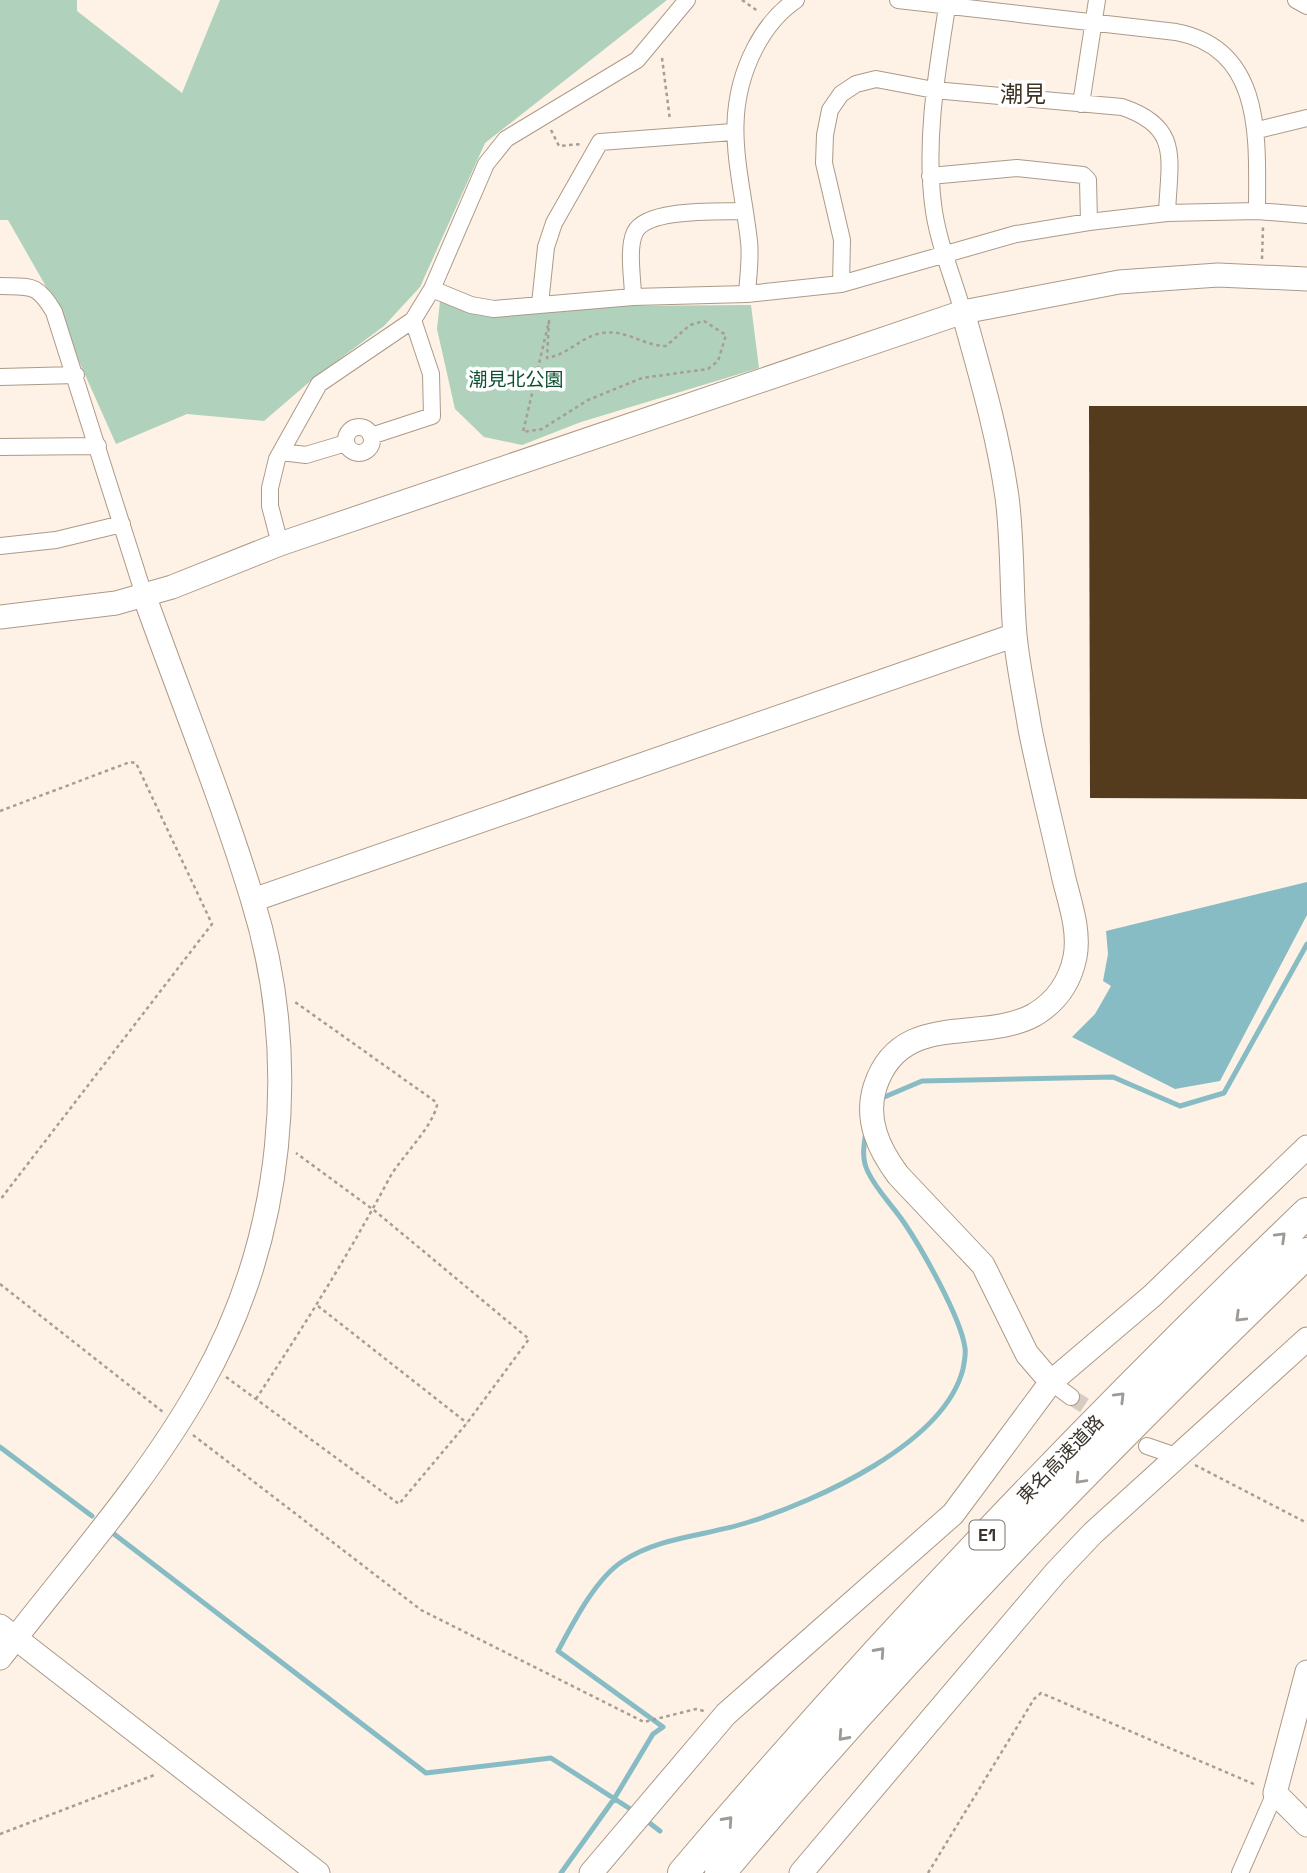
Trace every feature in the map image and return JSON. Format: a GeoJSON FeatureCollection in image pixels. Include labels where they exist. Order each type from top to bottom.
{"type":"FeatureCollection","features":[{"type":"Feature","properties":{"kind":"highway","name":"東名高速道路"},"geometry":{"type":"LineString","coordinates":[[683,1873],[944,1580],[1078,1439],[1307,1213]]}},
{"type":"Feature","properties":{"kind":"highway","name":"東名高速道路"},"geometry":{"type":"LineString","coordinates":[[720,1873],[935,1632],[1078,1480],[1307,1252]]}},
{"type":"Feature","properties":{"kind":"street"},"geometry":{"type":"LineString","coordinates":[[280,544],[270,506],[270,488],[281,452],[319,384],[413,320],[432,289],[485,164],[506,139],[543,115],[620,73],[659,37],[687,0]]}},
{"type":"Feature","properties":{"kind":"street"},"geometry":{"type":"LineString","coordinates":[[747,294],[750,243],[733,132],[735,101],[749,60],[772,21],[796,0]]}},
{"type":"Feature","properties":{"kind":"street"},"geometry":{"type":"LineString","coordinates":[[898,0],[1195,35],[1208,43],[1239,73],[1254,110],[1258,130],[1257,211]]}},
{"type":"Feature","properties":{"kind":"street"},"geometry":{"type":"LineString","coordinates":[[1081,104],[1097,0]]}},
{"type":"Feature","properties":{"kind":"street"},"geometry":{"type":"LineString","coordinates":[[1296,0],[1307,6]]}},
{"type":"Feature","properties":{"kind":"street"},"geometry":{"type":"LineString","coordinates":[[947,7],[934,90],[930,177],[933,207],[989,404],[1007,499],[1013,556],[1015,635],[1030,729],[1075,929],[1076,955],[1064,989],[1050,1004],[1032,1016],[1011,1024],[946,1030],[908,1043],[880,1072],[871,1106],[871,1121],[886,1158],[898,1175],[983,1265],[1027,1354],[1051,1382],[1071,1397]]}},
{"type":"Feature","properties":{"kind":"street"},"geometry":{"type":"LineString","coordinates":[[841,284],[842,240],[824,163],[830,110],[841,94],[864,81],[876,79],[934,90],[1122,107],[1147,115],[1158,126],[1169,153],[1167,214]]}},
{"type":"Feature","properties":{"kind":"street"},"geometry":{"type":"LineString","coordinates":[[1258,130],[1307,118]]}},
{"type":"Feature","properties":{"kind":"street"},"geometry":{"type":"LineString","coordinates":[[540,304],[546,247],[554,223],[600,142],[733,132]]}},
{"type":"Feature","properties":{"kind":"street"},"geometry":{"type":"LineString","coordinates":[[930,177],[1017,168],[1083,175],[1088,180],[1089,222]]}},
{"type":"Feature","properties":{"kind":"street"},"geometry":{"type":"LineString","coordinates":[[633,297],[634,234],[641,224],[670,215],[744,211]]}},
{"type":"Feature","properties":{"kind":"street"},"geometry":{"type":"LineString","coordinates":[[432,289],[471,305],[495,309],[633,297],[747,294],[841,284],[1016,234],[1089,222],[1167,214],[1257,211],[1307,215]]}},
{"type":"Feature","properties":{"kind":"street"},"geometry":{"type":"LineString","coordinates":[[0,618],[116,603],[173,587],[280,544],[963,312],[1119,282],[1218,275],[1307,279]]}},
{"type":"Feature","properties":{"kind":"street"},"geometry":{"type":"LineString","coordinates":[[0,286],[34,287],[42,292],[54,312],[144,595],[253,900],[273,996],[281,1081],[278,1140],[269,1201],[252,1268],[211,1367],[178,1424],[134,1487],[8,1632],[0,1658]]}},
{"type":"Feature","properties":{"kind":"street"},"geometry":{"type":"LineString","coordinates":[[281,452],[306,455],[346,443],[347,434],[358,427],[366,429],[371,436],[432,416],[431,374],[413,320]]}},
{"type":"Feature","properties":{"kind":"street"},"geometry":{"type":"LineString","coordinates":[[0,377],[76,375]]}},
{"type":"Feature","properties":{"kind":"street"},"geometry":{"type":"LineString","coordinates":[[0,447],[98,446]]}},
{"type":"Feature","properties":{"kind":"street"},"geometry":{"type":"LineString","coordinates":[[0,546],[56,540],[122,524]]}},
{"type":"Feature","properties":{"kind":"street"},"geometry":{"type":"LineString","coordinates":[[253,900],[1015,635]]}},
{"type":"Feature","properties":{"kind":"street"},"geometry":{"type":"LineString","coordinates":[[592,1873],[726,1714],[934,1534],[961,1503],[1051,1382],[1152,1296],[1307,1147]]}},
{"type":"Feature","properties":{"kind":"street"},"geometry":{"type":"LineString","coordinates":[[801,1873],[1056,1572],[1093,1533],[1307,1339]]}},
{"type":"Feature","properties":{"kind":"street"},"geometry":{"type":"LineString","coordinates":[[1147,1446],[1179,1457]]}},
{"type":"Feature","properties":{"kind":"street"},"geometry":{"type":"LineString","coordinates":[[8,1632],[318,1873]]}},
{"type":"Feature","properties":{"kind":"street"},"geometry":{"type":"LineString","coordinates":[[1240,1873],[1275,1793],[1307,1672]]}},
{"type":"Feature","properties":{"kind":"street"},"geometry":{"type":"LineString","coordinates":[[1275,1793],[1307,1825]]}},
{"type":"Feature","properties":{"kind":"path"},"geometry":{"type":"LineString","coordinates":[[742,0],[772,21]]}},
{"type":"Feature","properties":{"kind":"path"},"geometry":{"type":"LineString","coordinates":[[659,37],[672,137]]}},
{"type":"Feature","properties":{"kind":"path"},"geometry":{"type":"LineString","coordinates":[[543,115],[559,146],[600,142]]}},
{"type":"Feature","properties":{"kind":"path"},"geometry":{"type":"LineString","coordinates":[[1257,211],[1263,224],[1262,276]]}},
{"type":"Feature","properties":{"kind":"path"},"geometry":{"type":"LineString","coordinates":[[548,321],[547,358],[563,356],[598,333],[631,334],[652,346],[666,346],[690,324],[704,321],[726,335],[718,361],[708,369],[642,378],[588,400],[542,429],[523,432],[548,321]]}},
{"type":"Feature","properties":{"kind":"path"},"geometry":{"type":"LineString","coordinates":[[0,811],[130,762],[136,763],[141,767],[212,924],[0,1200]]}},
{"type":"Feature","properties":{"kind":"path"},"geometry":{"type":"LineString","coordinates":[[256,1399],[318,1306],[374,1211],[391,1176],[436,1110],[436,1102],[300,1004],[273,996]]}},
{"type":"Feature","properties":{"kind":"path"},"geometry":{"type":"LineString","coordinates":[[211,1367],[399,1504],[467,1423],[529,1339],[374,1211],[278,1140]]}},
{"type":"Feature","properties":{"kind":"path"},"geometry":{"type":"LineString","coordinates":[[0,1284],[421,1610],[644,1722],[696,1709],[726,1714]]}},
{"type":"Feature","properties":{"kind":"path"},"geometry":{"type":"LineString","coordinates":[[318,1306],[467,1423]]}},
{"type":"Feature","properties":{"kind":"path"},"geometry":{"type":"LineString","coordinates":[[1179,1457],[1307,1522]]}},
{"type":"Feature","properties":{"kind":"path"},"geometry":{"type":"LineString","coordinates":[[928,1873],[1041,1692],[1275,1793]]}},
{"type":"Feature","properties":{"kind":"path"},"geometry":{"type":"LineString","coordinates":[[0,1834],[181,1766]]}},
{"type":"Feature","properties":{"kind":"green space"},"geometry":{"type":"Polygon","coordinates":[[[0,0],[77,0],[77,11],[182,93],[220,0],[667,0],[485,143],[420,287],[384,326],[314,378],[264,421],[187,414],[116,444],[44,283],[8,220],[0,220],[0,0]]]}},
{"type":"Feature","properties":{"kind":"green space","name":"潮見北公園"},"geometry":{"type":"Polygon","coordinates":[[[440,301],[462,307],[751,305],[759,368],[581,422],[522,445],[484,437],[455,409],[437,329],[440,301]]]}},
{"type":"Feature","properties":{"kind":"water"},"geometry":{"type":"Polygon","coordinates":[[[1307,882],[1307,915],[1220,1081],[1175,1089],[1072,1037],[1095,1014],[1111,986],[1103,981],[1108,954],[1106,931],[1307,882]]]}},
{"type":"Feature","properties":{"kind":"building"},"geometry":{"type":"Polygon","coordinates":[[[1089,406],[1307,406],[1307,799],[1090,798],[1089,406]]]}},
{"type":"Feature","properties":{"kind":"waterway"},"geometry":{"type":"LineString","coordinates":[[882,1098],[922,1081],[1113,1077],[1180,1106],[1224,1093],[1307,944]]}},
{"type":"Feature","properties":{"kind":"waterway"},"geometry":{"type":"LineString","coordinates":[[561,1873],[614,1799],[653,1734],[663,1727],[558,1651],[578,1615],[604,1578],[623,1561],[653,1546],[733,1527],[777,1512],[808,1500],[874,1466],[905,1445],[931,1422],[951,1396],[963,1369],[965,1348],[949,1303],[913,1236],[876,1186],[866,1167],[866,1131]]}},
{"type":"Feature","properties":{"kind":"waterway"},"geometry":{"type":"LineString","coordinates":[[0,1447],[92,1516]]}},
{"type":"Feature","properties":{"kind":"waterway"},"geometry":{"type":"LineString","coordinates":[[114,1534],[426,1773],[551,1758],[635,1812]]}},
{"type":"Feature","properties":{"kind":"waterway"},"geometry":{"type":"LineString","coordinates":[[643,1818],[660,1831]]}},
{"type":"Feature","properties":{"kind":"tunnel"},"geometry":{"type":"LineString","coordinates":[[1071,1397],[1107,1420]]}},
{"type":"Feature","properties":{"kind":"district","name":"潮見"},"geometry":{"type":"Point","coordinates":[1023,94]}}]}
